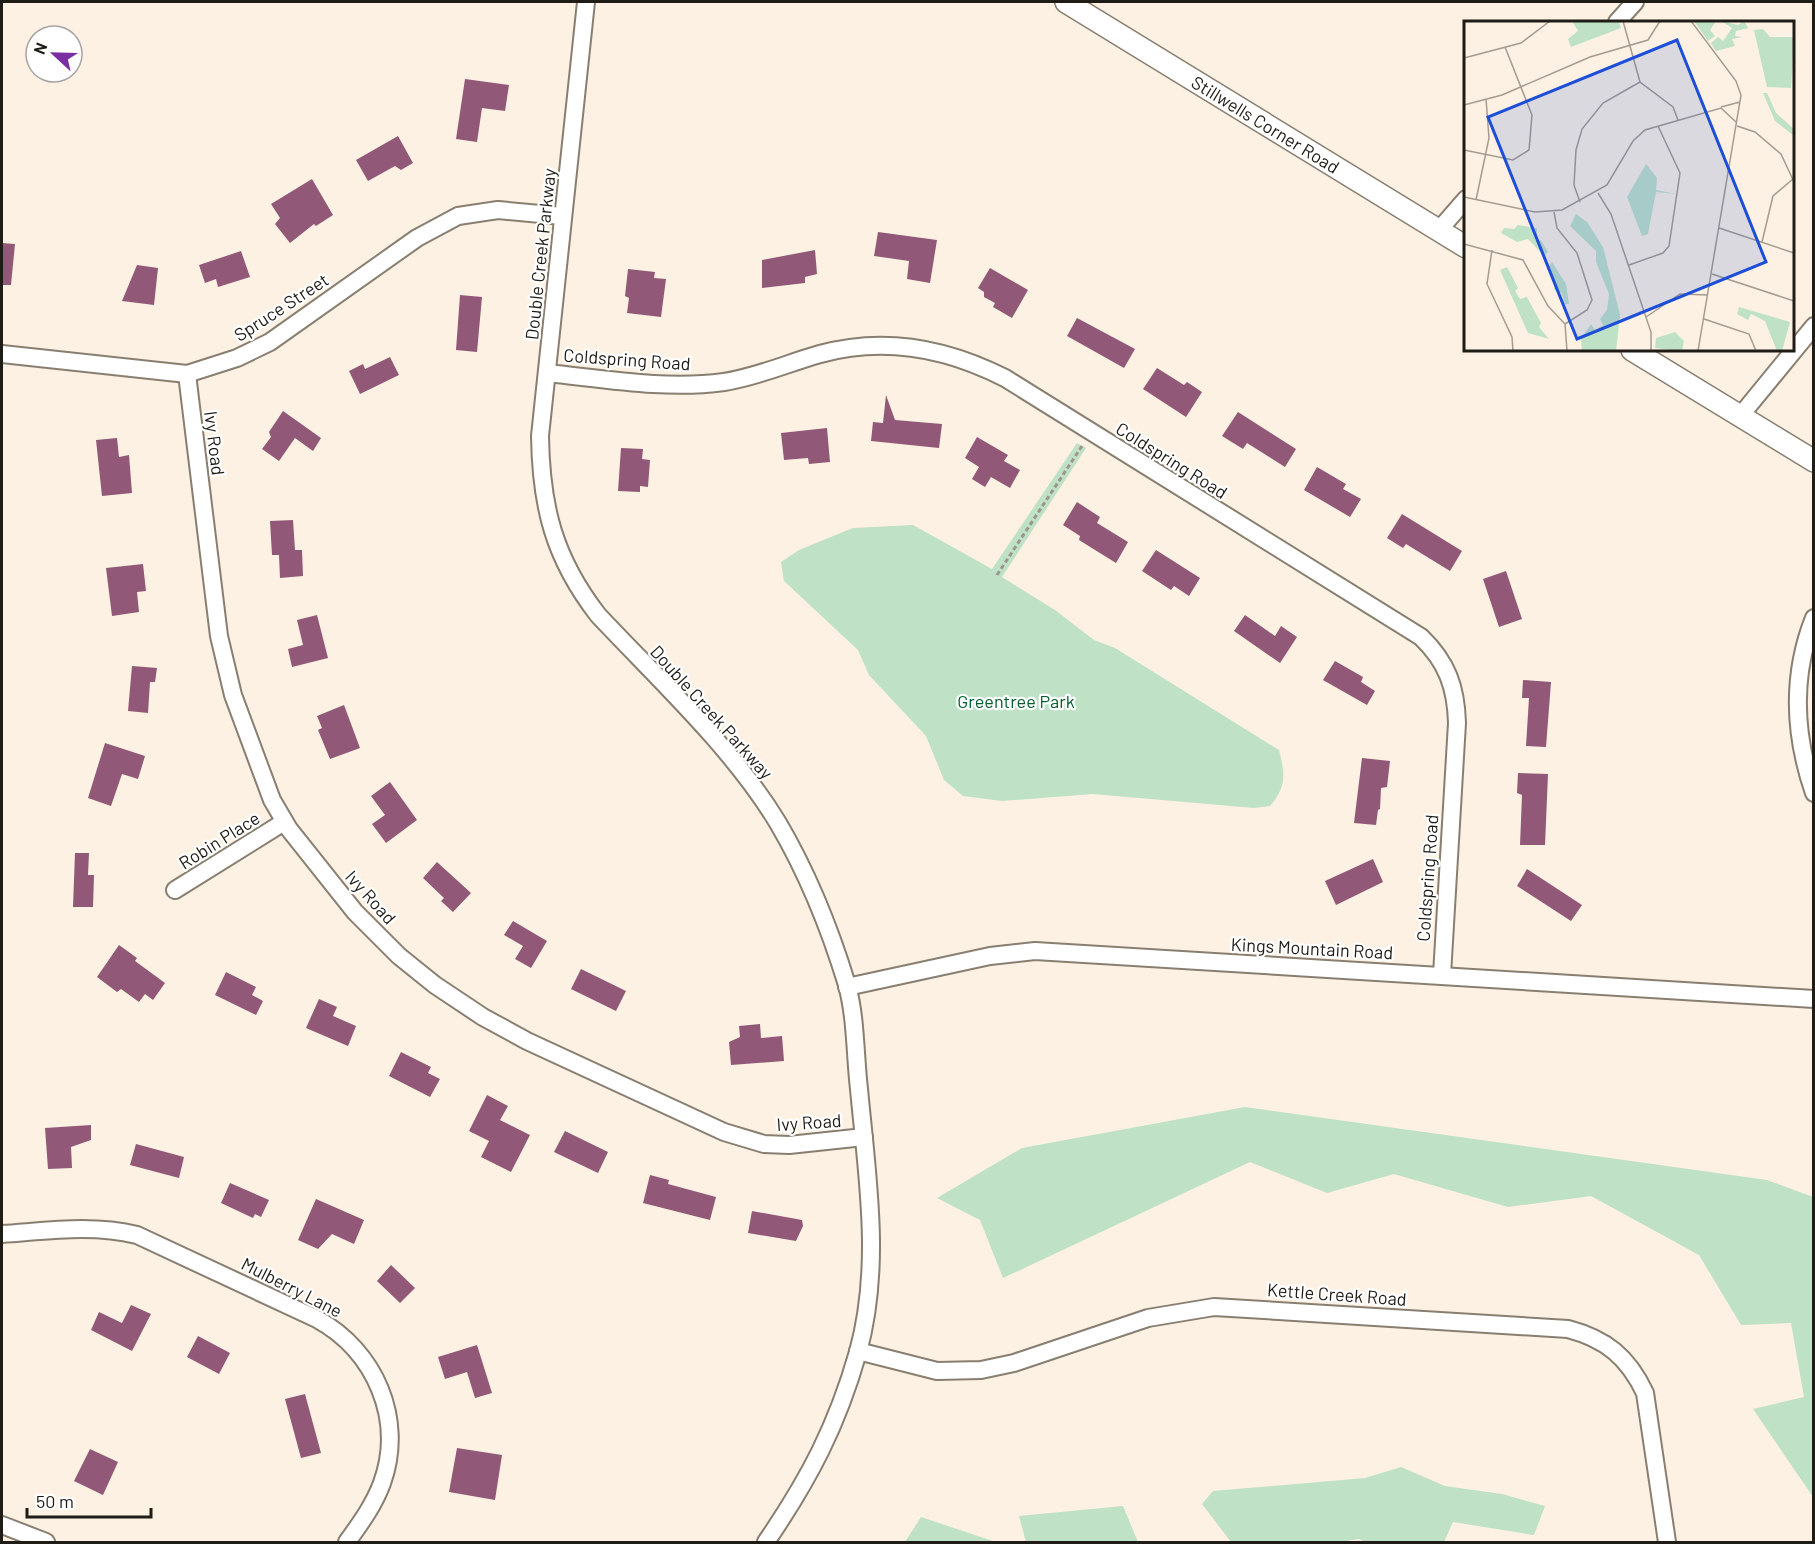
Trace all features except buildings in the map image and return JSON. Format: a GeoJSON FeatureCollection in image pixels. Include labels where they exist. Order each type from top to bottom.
{"type":"FeatureCollection","features":[{"type":"Feature","properties":{"kind":"street","name":"Double Creek Parkway"},"geometry":{"type":"LineString","coordinates":[[586,2],[540,436],[541,477],[550,525],[567,568],[598,615],[726,752],[754,787],[798,859],[817,900],[847,987],[871,1204],[869,1287],[858,1351],[826,1443],[804,1485],[766,1542]]}},
{"type":"Feature","properties":{"kind":"street","name":"Stillwells Corner Road"},"geometry":{"type":"LineString","coordinates":[[1066,2],[1464,246]]}},
{"type":"Feature","properties":{"kind":"street"},"geometry":{"type":"LineString","coordinates":[[1618,21],[1635,2]]}},
{"type":"Feature","properties":{"kind":"street"},"geometry":{"type":"LineString","coordinates":[[1439,230],[1464,201]]}},
{"type":"Feature","properties":{"kind":"street","name":"Spruce Street"},"geometry":{"type":"LineString","coordinates":[[2,354],[187,374],[237,358],[270,342],[417,238],[458,216],[498,210],[562,216]]}},
{"type":"Feature","properties":{"kind":"street"},"geometry":{"type":"LineString","coordinates":[[1794,350],[1814,326]]}},
{"type":"Feature","properties":{"kind":"street","name":"Coldspring Road"},"geometry":{"type":"LineString","coordinates":[[547,373],[656,384],[699,384],[750,376],[844,348],[904,346],[939,351],[979,365],[1005,378],[1421,637],[1441,658],[1449,673],[1456,699],[1457,723],[1442,975]]}},
{"type":"Feature","properties":{"kind":"street"},"geometry":{"type":"LineString","coordinates":[[1634,351],[1814,461]]}},
{"type":"Feature","properties":{"kind":"street"},"geometry":{"type":"LineString","coordinates":[[1741,415],[1793,351]]}},
{"type":"Feature","properties":{"kind":"street","name":"Ivy Road"},"geometry":{"type":"LineString","coordinates":[[187,374],[219,636],[233,695],[272,800],[284,822],[355,912],[399,956],[435,985],[500,1027],[724,1132],[750,1141],[797,1145],[864,1137]]}},
{"type":"Feature","properties":{"kind":"street"},"geometry":{"type":"LineString","coordinates":[[1814,618],[1799,672],[1797,716],[1805,769],[1814,793]]}},
{"type":"Feature","properties":{"kind":"street","name":"Robin Place"},"geometry":{"type":"LineString","coordinates":[[175,890],[284,822]]}},
{"type":"Feature","properties":{"kind":"street","name":"Kings Mountain Road"},"geometry":{"type":"LineString","coordinates":[[847,987],[990,956],[1035,951],[1814,999]]}},
{"type":"Feature","properties":{"kind":"street","name":"Mulberry Lane"},"geometry":{"type":"LineString","coordinates":[[2,1234],[88,1228],[114,1229],[137,1235],[317,1319],[340,1334],[355,1348],[375,1377],[386,1406],[390,1441],[389,1455],[379,1492],[347,1542]]}},
{"type":"Feature","properties":{"kind":"street","name":"Kettle Creek Road"},"geometry":{"type":"LineString","coordinates":[[858,1351],[937,1371],[981,1370],[1014,1363],[1148,1318],[1214,1307],[1568,1329],[1587,1334],[1613,1348],[1638,1377],[1645,1393],[1667,1542]]}},
{"type":"Feature","properties":{"kind":"street"},"geometry":{"type":"LineString","coordinates":[[2,1525],[46,1542]]}},
{"type":"Feature","properties":{"kind":"path"},"geometry":{"type":"LineString","coordinates":[[997,575],[1082,446]]}},
{"type":"Feature","properties":{"kind":"green space","name":"Greentree Park"},"geometry":{"type":"Polygon","coordinates":[[[1077,443],[1086,448],[1002,577],[1055,610],[1094,640],[1115,648],[1279,750],[1283,766],[1283,780],[1276,799],[1270,806],[1254,808],[1093,794],[1002,801],[963,796],[944,780],[926,736],[869,675],[858,650],[784,581],[781,562],[799,550],[853,528],[913,525],[992,569],[1077,443]]]}},
{"type":"Feature","properties":{"kind":"green space"},"geometry":{"type":"Polygon","coordinates":[[[1245,1107],[1767,1180],[1813,1197],[1813,1497],[1753,1409],[1804,1397],[1791,1323],[1741,1325],[1699,1255],[1591,1196],[1508,1207],[1394,1174],[1327,1193],[1250,1162],[1003,1278],[980,1220],[937,1198],[1022,1148],[1245,1107]]]}},
{"type":"Feature","properties":{"kind":"green space"},"geometry":{"type":"Polygon","coordinates":[[[1401,1467],[1445,1486],[1502,1494],[1545,1506],[1534,1535],[1453,1522],[1444,1542],[1365,1542],[1359,1539],[1340,1542],[1231,1542],[1202,1504],[1213,1491],[1365,1478],[1401,1467]]]}},
{"type":"Feature","properties":{"kind":"green space"},"geometry":{"type":"Polygon","coordinates":[[[1123,1506],[1138,1542],[1026,1542],[1019,1516],[1123,1506]]]}},
{"type":"Feature","properties":{"kind":"green space"},"geometry":{"type":"Polygon","coordinates":[[[921,1517],[996,1542],[905,1542],[921,1517]]]}}]}
